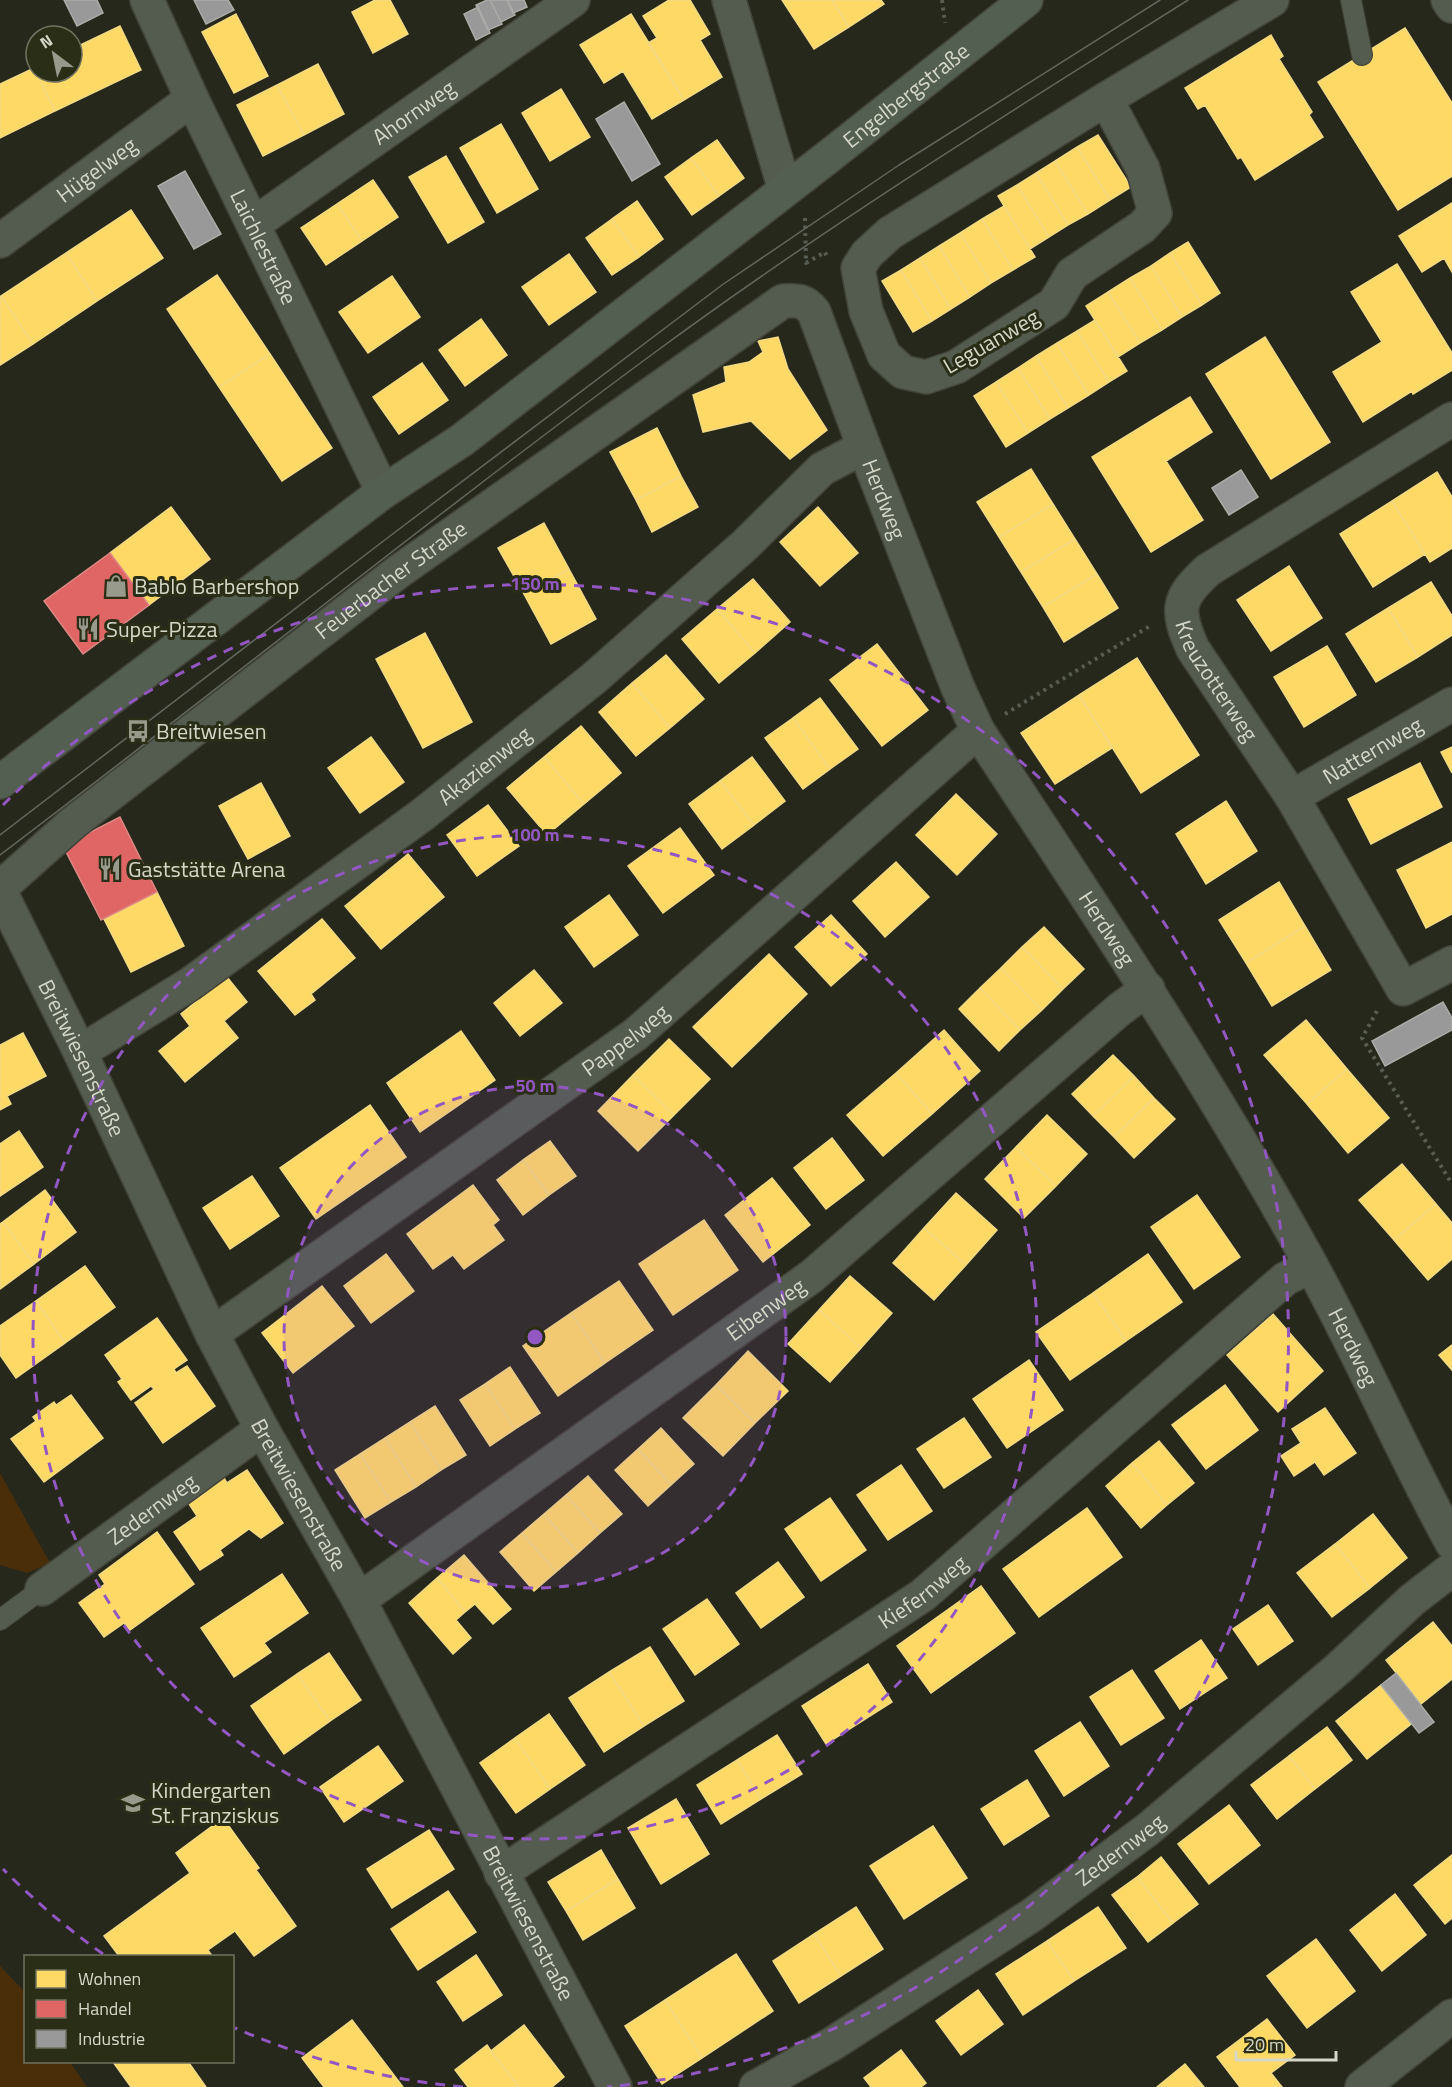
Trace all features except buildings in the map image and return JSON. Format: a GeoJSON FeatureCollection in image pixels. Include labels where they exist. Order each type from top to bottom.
{"type":"FeatureCollection","features":[{"type":"Feature","properties":{"kind":"main road","name":"Engelbergstraße"},"geometry":{"type":"LineString","coordinates":[[785,190],[1026,0]]}},
{"type":"Feature","properties":{"kind":"main road"},"geometry":{"type":"LineString","coordinates":[[0,782],[383,492],[462,440],[785,190]]}},
{"type":"Feature","properties":{"kind":"street","name":"Laichlestraße"},"geometry":{"type":"LineString","coordinates":[[147,0],[192,99],[383,492]]}},
{"type":"Feature","properties":{"kind":"street","name":"Ahornweg"},"geometry":{"type":"LineString","coordinates":[[254,224],[573,0]]}},
{"type":"Feature","properties":{"kind":"street"},"geometry":{"type":"LineString","coordinates":[[729,0],[785,190]]}},
{"type":"Feature","properties":{"kind":"street","name":"Leguanweg"},"geometry":{"type":"LineString","coordinates":[[1106,99],[1143,169],[1155,213],[1142,227],[1071,274],[1054,304],[956,367],[926,377],[903,372],[884,355],[866,311],[858,268],[867,254],[890,233],[1106,99],[1272,0]]}},
{"type":"Feature","properties":{"kind":"street"},"geometry":{"type":"LineString","coordinates":[[1448,0],[1452,6]]}},
{"type":"Feature","properties":{"kind":"street","name":"Hügelweg"},"geometry":{"type":"LineString","coordinates":[[0,241],[192,99]]}},
{"type":"Feature","properties":{"kind":"street","name":"Feuerbacher Straße"},"geometry":{"type":"LineString","coordinates":[[0,890],[73,823],[398,572],[783,302],[806,306]]}},
{"type":"Feature","properties":{"kind":"street","name":"Herdweg"},"geometry":{"type":"LineString","coordinates":[[806,306],[958,688],[978,731],[1148,989],[1311,1266],[1452,1543]]}},
{"type":"Feature","properties":{"kind":"street","name":"Kreuzotterweg"},"geometry":{"type":"LineString","coordinates":[[1403,989],[1292,796],[1193,649],[1182,626],[1180,611],[1184,597],[1193,583],[1208,570],[1452,419]]}},
{"type":"Feature","properties":{"kind":"street","name":"Akazienweg"},"geometry":{"type":"LineString","coordinates":[[80,1052],[190,984],[422,815],[593,679],[745,545],[822,469],[864,447]]}},
{"type":"Feature","properties":{"kind":"street","name":"Natternweg"},"geometry":{"type":"LineString","coordinates":[[1292,796],[1452,704]]}},
{"type":"Feature","properties":{"kind":"street","name":"Pappelweg"},"geometry":{"type":"LineString","coordinates":[[212,1334],[636,1034],[978,731]]}},
{"type":"Feature","properties":{"kind":"street","name":"Breitwiesenstraße"},"geometry":{"type":"LineString","coordinates":[[0,890],[80,1052],[212,1334],[262,1429],[358,1600],[615,2087]]}},
{"type":"Feature","properties":{"kind":"street"},"geometry":{"type":"LineString","coordinates":[[1403,989],[1452,963]]}},
{"type":"Feature","properties":{"kind":"street","name":"Eibenweg"},"geometry":{"type":"LineString","coordinates":[[358,1600],[812,1276],[1111,1017],[1148,989]]}},
{"type":"Feature","properties":{"kind":"street","name":"Kiefernweg"},"geometry":{"type":"LineString","coordinates":[[501,1873],[923,1595],[1285,1279],[1311,1266]]}},
{"type":"Feature","properties":{"kind":"street","name":"Zedernweg"},"geometry":{"type":"LineString","coordinates":[[42,1589],[262,1429]]}},
{"type":"Feature","properties":{"kind":"street","name":"Zedernweg"},"geometry":{"type":"LineString","coordinates":[[756,2087],[832,2044],[1032,1915],[1147,1830],[1339,1668],[1413,1600],[1452,1569]]}},
{"type":"Feature","properties":{"kind":"street"},"geometry":{"type":"LineString","coordinates":[[1362,2087],[1452,2016]]}},
{"type":"Feature","properties":{"kind":"lane"},"geometry":{"type":"LineString","coordinates":[[1351,0],[1362,55]]}},
{"type":"Feature","properties":{"kind":"lane"},"geometry":{"type":"LineString","coordinates":[[0,1620],[42,1589]]}},
{"type":"Feature","properties":{"kind":"path"},"geometry":{"type":"LineString","coordinates":[[785,190],[787,226],[805,213],[806,264],[825,252],[830,266]]}},
{"type":"Feature","properties":{"kind":"path"},"geometry":{"type":"LineString","coordinates":[[978,731],[1138,631],[1180,611]]}},
{"type":"Feature","properties":{"kind":"path"},"geometry":{"type":"LineString","coordinates":[[1403,989],[1380,1007],[1362,1038],[1452,1184]]}},
{"type":"Feature","properties":{"kind":"shaded area"},"geometry":{"type":"Polygon","coordinates":[[[0,1473],[50,1563],[27,1573],[0,1565],[0,1473]]]}},
{"type":"Feature","properties":{"kind":"shaded area"},"geometry":{"type":"Polygon","coordinates":[[[0,1966],[24,1991],[24,2063],[71,2063],[87,2087],[0,2087],[0,1966]]]}},
{"type":"Feature","properties":{"kind":"tram line"},"geometry":{"type":"LineString","coordinates":[[0,835],[722,285],[899,165],[1160,0]]}},
{"type":"Feature","properties":{"kind":"tram line"},"geometry":{"type":"LineString","coordinates":[[0,855],[489,477],[719,306],[918,172],[1188,0]]}},
{"type":"Feature","properties":{"kind":"place","name":"Bablo Barbershop"},"geometry":{"type":"Point","coordinates":[116,586]}},
{"type":"Feature","properties":{"kind":"place","name":"Super-Pizza"},"geometry":{"type":"Point","coordinates":[88,629]}},
{"type":"Feature","properties":{"kind":"place","name":"Breitwiesen"},"geometry":{"type":"Point","coordinates":[138,731]}},
{"type":"Feature","properties":{"kind":"place","name":"Gaststätte Arena"},"geometry":{"type":"Point","coordinates":[110,869]}},
{"type":"Feature","properties":{"kind":"place","name":"Kindergarten St. Franziskus"},"geometry":{"type":"Point","coordinates":[133,1803]}}]}
